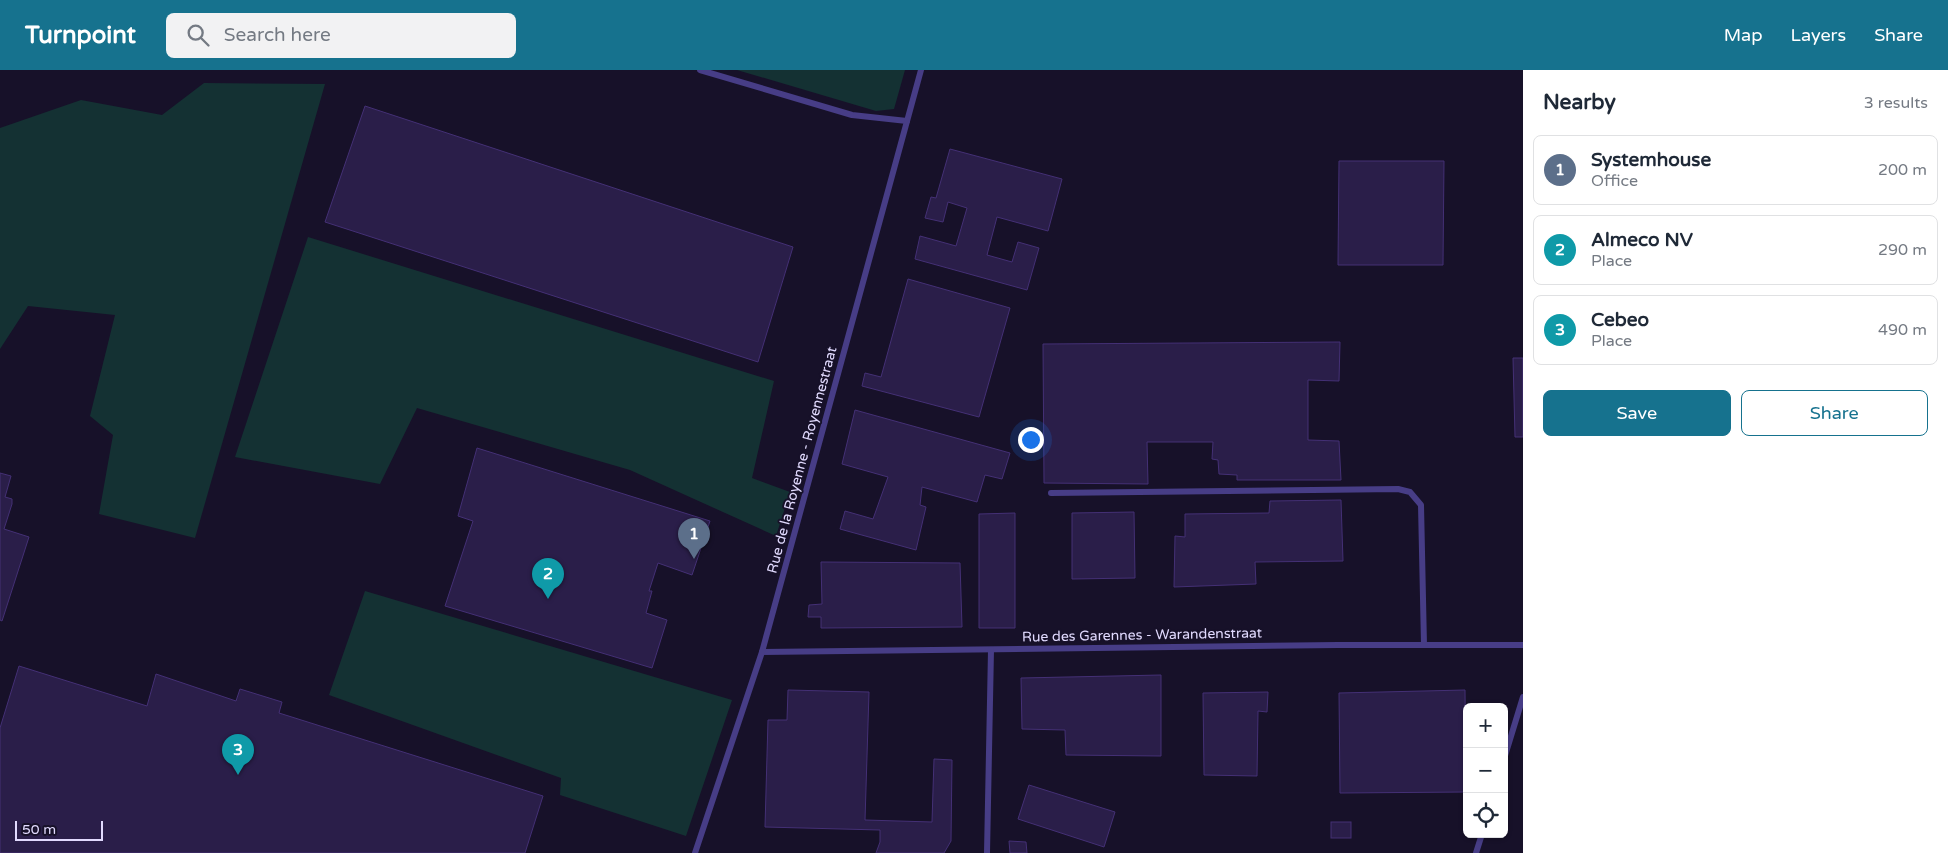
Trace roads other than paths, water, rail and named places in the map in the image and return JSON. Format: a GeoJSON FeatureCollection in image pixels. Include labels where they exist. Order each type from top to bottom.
{"type":"FeatureCollection","features":[{"type":"Feature","properties":{"kind":"lane"},"geometry":{"type":"LineString","coordinates":[[700,70],[852,115],[907,122]]}},
{"type":"Feature","properties":{"kind":"lane","name":"Rue de la Royenne - Royennestraat"},"geometry":{"type":"LineString","coordinates":[[695,853],[762,652],[921,70]]}},
{"type":"Feature","properties":{"kind":"lane"},"geometry":{"type":"LineString","coordinates":[[1051,493],[1398,489],[1410,492],[1420,505],[1424,645]]}},
{"type":"Feature","properties":{"kind":"lane","name":"Rue des Garennes - Warandenstraat"},"geometry":{"type":"LineString","coordinates":[[762,652],[1523,645]]}},
{"type":"Feature","properties":{"kind":"lane"},"geometry":{"type":"LineString","coordinates":[[987,853],[991,650]]}},
{"type":"Feature","properties":{"kind":"lane"},"geometry":{"type":"LineString","coordinates":[[1507,748],[1523,697]]}},
{"type":"Feature","properties":{"kind":"lane"},"geometry":{"type":"LineString","coordinates":[[1476,853],[1481,838]]}},
{"type":"Feature","properties":{"kind":"place","name":"Systemhouse"},"geometry":{"type":"Point","coordinates":[694,559]}},
{"type":"Feature","properties":{"kind":"place","name":"Almeco NV"},"geometry":{"type":"Point","coordinates":[548,599]}},
{"type":"Feature","properties":{"kind":"place","name":"Cebeo"},"geometry":{"type":"Point","coordinates":[238,775]}}]}
